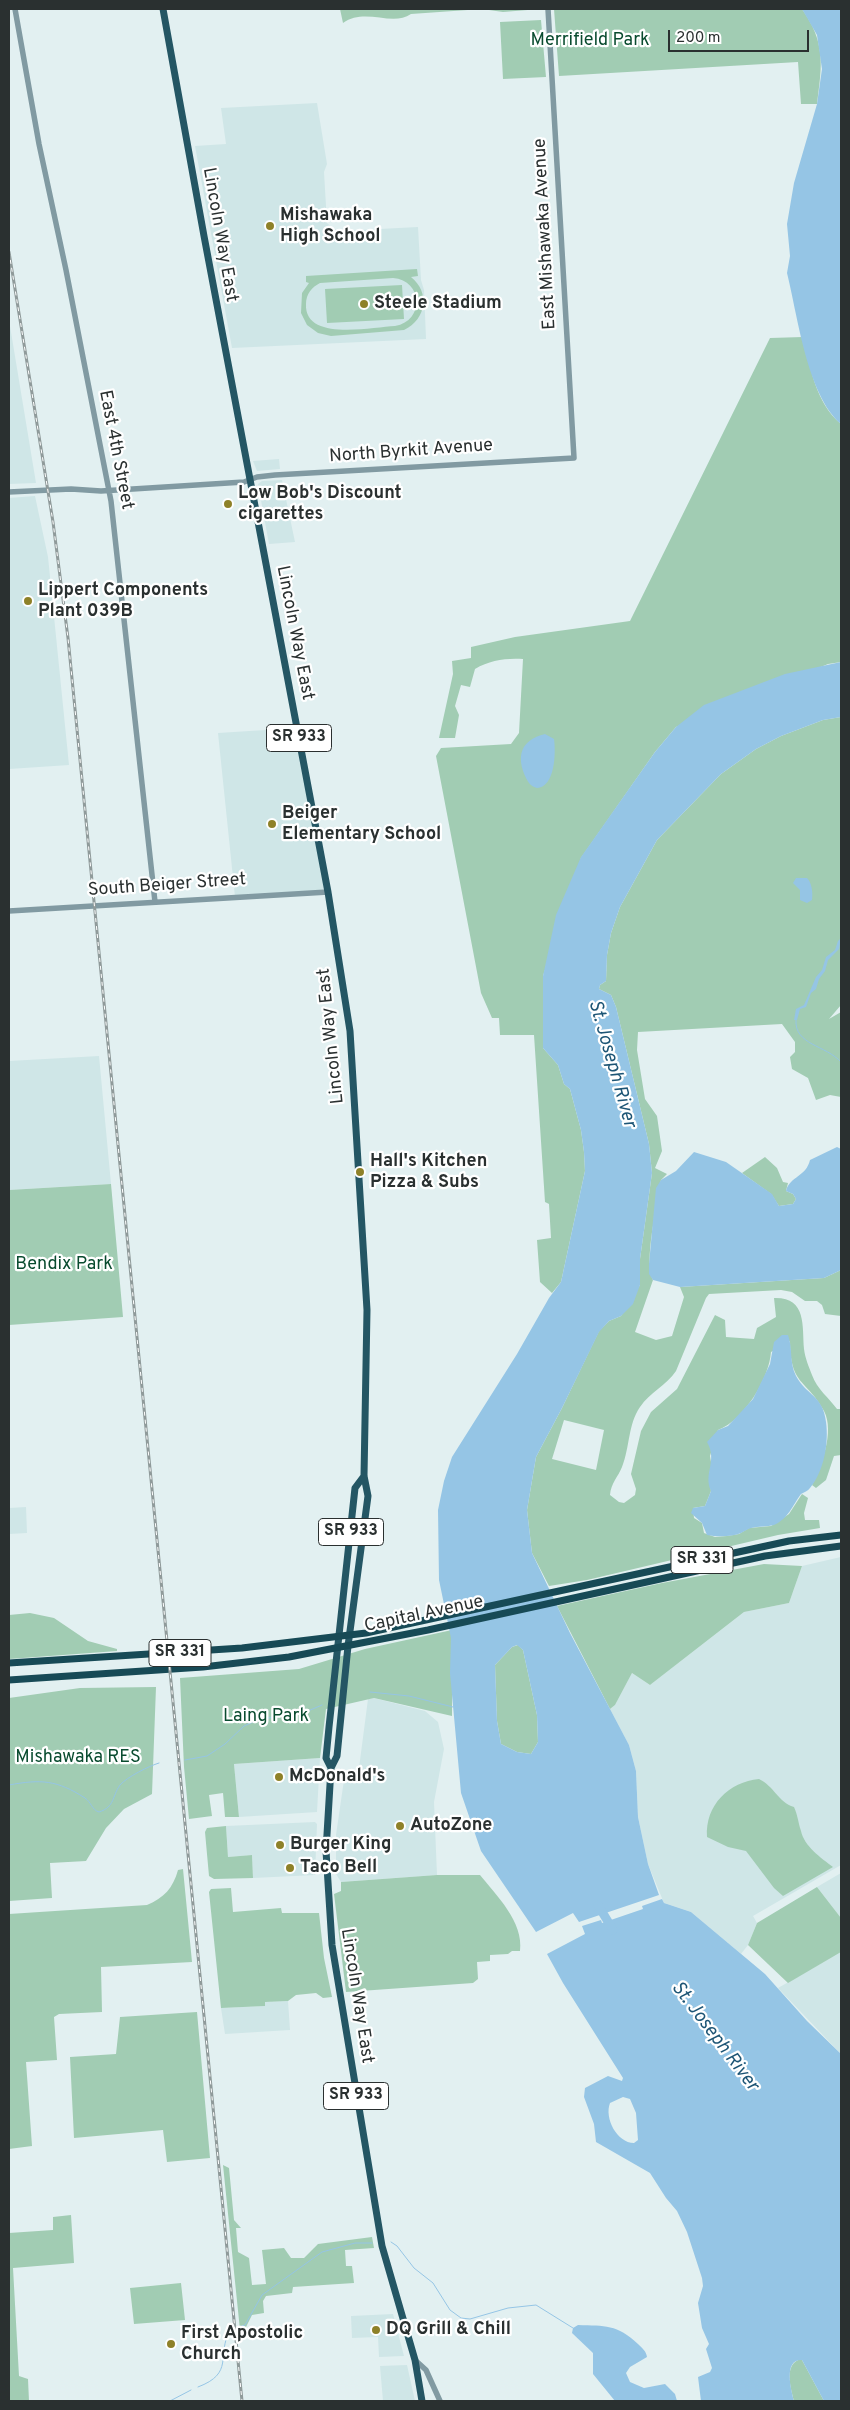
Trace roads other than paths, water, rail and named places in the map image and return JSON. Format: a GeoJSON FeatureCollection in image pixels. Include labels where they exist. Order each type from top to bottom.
{"type":"FeatureCollection","features":[{"type":"Feature","properties":{"kind":"highway","name":"Capital Avenue"},"geometry":{"type":"LineString","coordinates":[[9,1662],[190,1653],[277,1645],[350,1635],[436,1619],[789,1541],[841,1535]]}},
{"type":"Feature","properties":{"kind":"highway","name":"Capital Avenue"},"geometry":{"type":"LineString","coordinates":[[9,1680],[203,1668],[289,1657],[439,1627],[765,1556],[841,1546]]}},
{"type":"Feature","properties":{"kind":"main road","name":"Lincoln Way East"},"geometry":{"type":"LineString","coordinates":[[163,9],[328,892],[350,1031],[367,1310],[364,1476],[368,1496],[348,1646],[337,1756],[331,1768],[326,1851],[329,1917],[333,1953],[382,2246],[415,2360],[422,2401]]}},
{"type":"Feature","properties":{"kind":"main road","name":"Lincoln Way East"},"geometry":{"type":"LineString","coordinates":[[331,1768],[326,1758],[355,1488],[364,1476]]}},
{"type":"Feature","properties":{"kind":"street","name":"East 4th Street"},"geometry":{"type":"LineString","coordinates":[[15,9],[39,144],[66,270],[108,490],[138,732],[155,902]]}},
{"type":"Feature","properties":{"kind":"street","name":"East Mishawaka Avenue"},"geometry":{"type":"LineString","coordinates":[[548,9],[574,458]]}},
{"type":"Feature","properties":{"kind":"street","name":"North Byrkit Avenue"},"geometry":{"type":"LineString","coordinates":[[9,492],[108,490],[244,482],[257,477],[283,475],[574,458]]}},
{"type":"Feature","properties":{"kind":"street","name":"South Beiger Street"},"geometry":{"type":"LineString","coordinates":[[9,911],[328,892]]}},
{"type":"Feature","properties":{"kind":"street"},"geometry":{"type":"LineString","coordinates":[[415,2360],[426,2370],[440,2401]]}},
{"type":"Feature","properties":{"kind":"water"},"geometry":{"type":"Polygon","coordinates":[[[802,9],[841,9],[841,424],[829,411],[812,375],[805,354],[787,273],[790,256],[787,224],[794,183],[817,104],[822,69],[817,35],[802,9]]]}},
{"type":"Feature","properties":{"kind":"water"},"geometry":{"type":"Polygon","coordinates":[[[841,662],[841,717],[823,720],[781,736],[756,749],[721,774],[657,840],[620,907],[611,933],[607,955],[606,981],[600,985],[599,989],[611,995],[616,1007],[649,1144],[652,1173],[640,1259],[640,1285],[633,1304],[621,1316],[609,1321],[599,1332],[536,1457],[527,1510],[532,1553],[570,1633],[629,1745],[636,1771],[638,1817],[648,1864],[659,1895],[579,1922],[573,1913],[536,1932],[481,1851],[461,1793],[450,1673],[451,1638],[439,1580],[438,1510],[444,1481],[452,1457],[517,1354],[549,1298],[561,1282],[585,1171],[581,1130],[570,1089],[564,1084],[558,1065],[543,1048],[543,976],[556,915],[581,857],[655,752],[676,727],[704,705],[785,674],[841,662]],[[517,1645],[512,1647],[495,1665],[497,1721],[501,1744],[517,1752],[531,1754],[538,1742],[537,1715],[523,1650],[517,1645]]]}},
{"type":"Feature","properties":{"kind":"water"},"geometry":{"type":"Polygon","coordinates":[[[545,734],[554,739],[553,768],[548,782],[537,788],[530,784],[526,778],[521,763],[521,756],[522,750],[530,740],[545,734]]]}},
{"type":"Feature","properties":{"kind":"water"},"geometry":{"type":"Polygon","coordinates":[[[796,878],[807,878],[810,883],[812,900],[807,903],[800,900],[800,890],[793,883],[796,878]]]}},
{"type":"Feature","properties":{"kind":"water"},"geometry":{"type":"Polygon","coordinates":[[[841,938],[839,949],[828,960],[825,971],[819,979],[816,989],[811,993],[806,1007],[800,1009],[797,1020],[794,1020],[796,1009],[804,1005],[816,977],[822,970],[826,957],[835,950],[841,938]]]}},
{"type":"Feature","properties":{"kind":"water"},"geometry":{"type":"Polygon","coordinates":[[[837,1147],[841,1149],[841,1270],[824,1278],[680,1287],[653,1280],[649,1274],[649,1264],[656,1188],[661,1180],[676,1171],[694,1152],[726,1162],[772,1194],[779,1206],[793,1204],[796,1199],[793,1194],[786,1191],[791,1182],[805,1170],[810,1160],[837,1147]]]}},
{"type":"Feature","properties":{"kind":"water"},"geometry":{"type":"Polygon","coordinates":[[[782,1335],[788,1335],[792,1366],[796,1376],[818,1401],[824,1413],[827,1439],[819,1473],[810,1488],[801,1494],[787,1515],[774,1525],[751,1528],[733,1535],[707,1535],[702,1523],[691,1513],[693,1508],[705,1506],[711,1491],[709,1478],[711,1455],[707,1442],[718,1430],[728,1426],[753,1399],[770,1364],[774,1342],[782,1335]]]}},
{"type":"Feature","properties":{"kind":"water"},"geometry":{"type":"Polygon","coordinates":[[[662,1899],[664,1903],[691,1912],[765,1974],[807,2021],[841,2054],[841,2401],[824,2401],[802,2360],[792,2364],[790,2370],[790,2383],[794,2401],[701,2401],[698,2377],[710,2372],[712,2368],[706,2349],[709,2344],[702,2328],[698,2303],[703,2286],[702,2278],[687,2232],[677,2211],[650,2173],[596,2142],[594,2124],[584,2097],[585,2088],[608,2076],[622,2081],[623,2078],[563,1983],[547,1954],[585,1934],[582,1926],[601,1920],[602,1923],[643,1909],[642,1906],[662,1899]],[[623,2097],[610,2103],[609,2116],[613,2129],[617,2134],[622,2139],[634,2143],[638,2140],[636,2113],[630,2099],[623,2097]]]}},
{"type":"Feature","properties":{"kind":"water"},"geometry":{"type":"Polygon","coordinates":[[[578,2325],[610,2327],[630,2337],[644,2350],[647,2357],[630,2367],[626,2373],[630,2382],[644,2388],[665,2384],[675,2394],[677,2401],[615,2401],[593,2374],[593,2353],[572,2333],[573,2328],[578,2325]]]}},
{"type":"Feature","properties":{"kind":"waterway"},"geometry":{"type":"LineString","coordinates":[[796,1020],[800,1035],[805,1040],[835,1056],[841,1062]]}},
{"type":"Feature","properties":{"kind":"waterway"},"geometry":{"type":"LineString","coordinates":[[370,1692],[409,1696],[453,1707]]}},
{"type":"Feature","properties":{"kind":"waterway"},"geometry":{"type":"LineString","coordinates":[[185,1760],[207,1756],[225,1744],[244,1726],[260,1719],[301,1714],[322,1705]]}},
{"type":"Feature","properties":{"kind":"waterway"},"geometry":{"type":"LineString","coordinates":[[9,1785],[30,1782],[57,1784],[85,1798],[99,1812],[111,1804],[117,1789],[123,1782],[138,1772],[159,1763]]}},
{"type":"Feature","properties":{"kind":"waterway","name":"St. Joseph River"},"geometry":{"type":"LineString","coordinates":[[598,1905],[613,1930]]}},
{"type":"Feature","properties":{"kind":"waterway"},"geometry":{"type":"LineString","coordinates":[[391,2242],[397,2246],[414,2268],[433,2283],[450,2310],[461,2318],[470,2319],[508,2308],[536,2305],[573,2328]]}},
{"type":"Feature","properties":{"kind":"waterway"},"geometry":{"type":"LineString","coordinates":[[198,2387],[217,2376],[223,2363],[224,2348],[230,2330],[245,2325],[262,2295],[322,2252],[355,2243],[372,2243]]}},
{"type":"Feature","properties":{"kind":"waterway"},"geometry":{"type":"LineString","coordinates":[[170,2401],[191,2390]]}},
{"type":"Feature","properties":{"kind":"railway"},"geometry":{"type":"LineString","coordinates":[[9,252],[53,522],[68,638],[242,2401]]}},
{"type":"Feature","properties":{"kind":"place","name":"Mishawaka High School"},"geometry":{"type":"Point","coordinates":[270,226]}},
{"type":"Feature","properties":{"kind":"place","name":"Steele Stadium"},"geometry":{"type":"Point","coordinates":[364,304]}},
{"type":"Feature","properties":{"kind":"place","name":"Low Bob's Discount cigarettes"},"geometry":{"type":"Point","coordinates":[228,504]}},
{"type":"Feature","properties":{"kind":"place","name":"Lippert Components Plant 039B"},"geometry":{"type":"Point","coordinates":[28,601]}},
{"type":"Feature","properties":{"kind":"place","name":"Beiger Elementary School"},"geometry":{"type":"Point","coordinates":[272,824]}},
{"type":"Feature","properties":{"kind":"place","name":"Hall's Kitchen Pizza & Subs"},"geometry":{"type":"Point","coordinates":[360,1172]}},
{"type":"Feature","properties":{"kind":"place","name":"McDonald's"},"geometry":{"type":"Point","coordinates":[279,1777]}},
{"type":"Feature","properties":{"kind":"place","name":"AutoZone"},"geometry":{"type":"Point","coordinates":[400,1826]}},
{"type":"Feature","properties":{"kind":"place","name":"Burger King"},"geometry":{"type":"Point","coordinates":[280,1845]}},
{"type":"Feature","properties":{"kind":"place","name":"Taco Bell"},"geometry":{"type":"Point","coordinates":[290,1868]}},
{"type":"Feature","properties":{"kind":"place","name":"DQ Grill & Chill"},"geometry":{"type":"Point","coordinates":[376,2330]}},
{"type":"Feature","properties":{"kind":"place","name":"First Apostolic Church"},"geometry":{"type":"Point","coordinates":[171,2344]}},
{"type":"Feature","properties":{"kind":"park label","name":"Merrifield Park"},"geometry":{"type":"Point","coordinates":[590,41]}},
{"type":"Feature","properties":{"kind":"park label","name":"Bendix Park"},"geometry":{"type":"Point","coordinates":[64,1265]}},
{"type":"Feature","properties":{"kind":"park label","name":"Laing Park"},"geometry":{"type":"Point","coordinates":[266,1717]}},
{"type":"Feature","properties":{"kind":"park label","name":"Mishawaka RES"},"geometry":{"type":"Point","coordinates":[78,1758]}}]}
